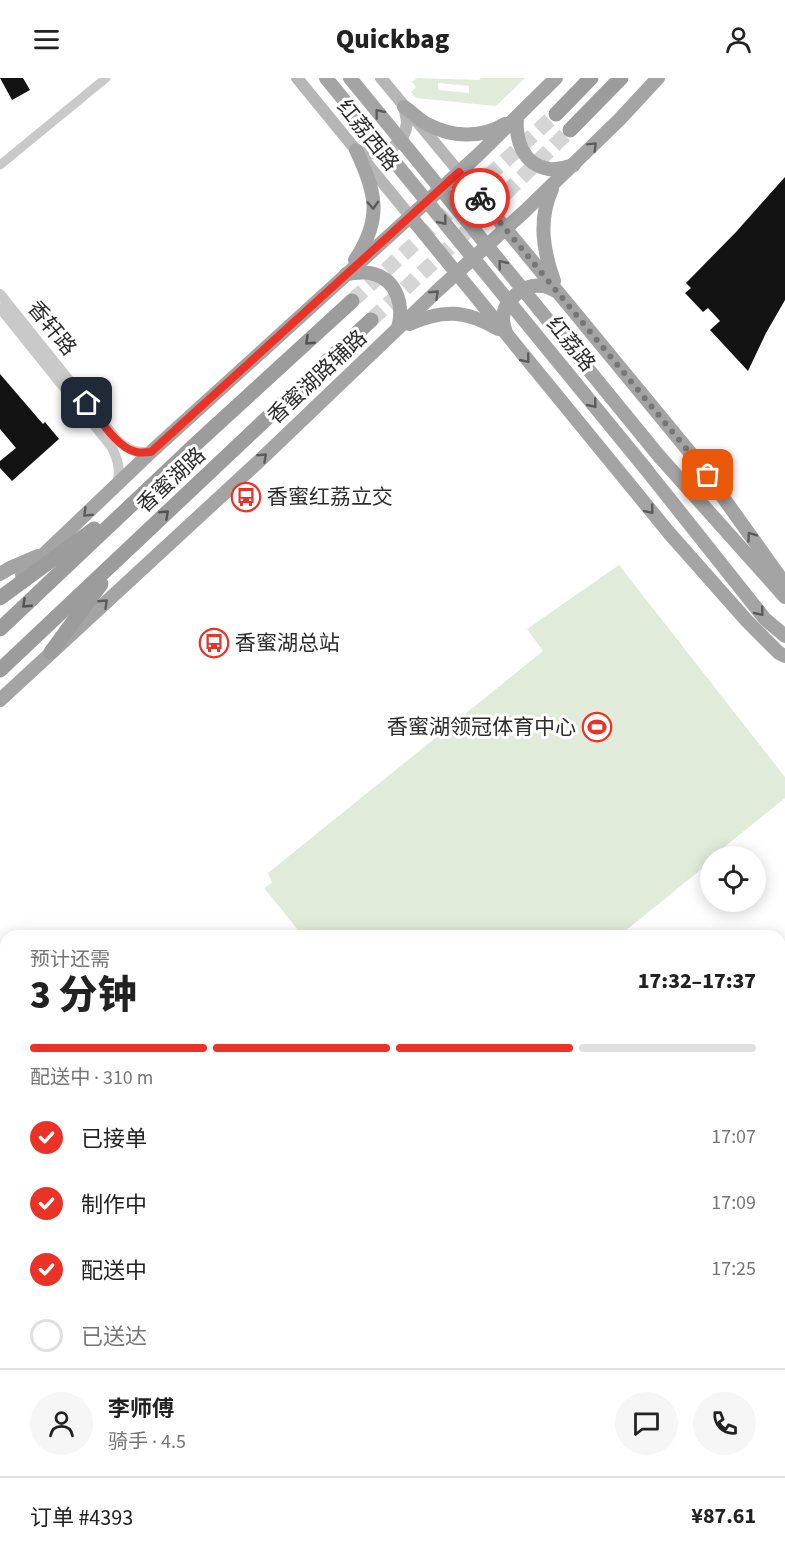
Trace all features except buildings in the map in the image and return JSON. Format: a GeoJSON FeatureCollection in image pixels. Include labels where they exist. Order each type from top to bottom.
{"type":"FeatureCollection","features":[{"type":"Feature","properties":{"kind":"highway"},"geometry":{"type":"LineString","coordinates":[[556,114],[591,78]]}},
{"type":"Feature","properties":{"kind":"highway"},"geometry":{"type":"LineString","coordinates":[[570,130],[621,78]]}},
{"type":"Feature","properties":{"kind":"highway","name":"香蜜湖路"},"geometry":{"type":"LineString","coordinates":[[0,629],[352,301]]}},
{"type":"Feature","properties":{"kind":"highway","name":"香蜜湖路"},"geometry":{"type":"LineString","coordinates":[[0,670],[371,320]]}},
{"type":"Feature","properties":{"kind":"highway"},"geometry":{"type":"LineString","coordinates":[[0,597],[145,492]]}},
{"type":"Feature","properties":{"kind":"highway"},"geometry":{"type":"LineString","coordinates":[[51,652],[124,552]]}},
{"type":"Feature","properties":{"kind":"main road","name":"红荔西路"},"geometry":{"type":"LineString","coordinates":[[297,78],[410,216]]}},
{"type":"Feature","properties":{"kind":"main road","name":"红荔路"},"geometry":{"type":"LineString","coordinates":[[326,78],[645,468],[765,619],[785,636]]}},
{"type":"Feature","properties":{"kind":"main road","name":"红荔路"},"geometry":{"type":"LineString","coordinates":[[350,78],[659,456],[785,597]]}},
{"type":"Feature","properties":{"kind":"main road"},"geometry":{"type":"LineString","coordinates":[[381,78],[459,172]]}},
{"type":"Feature","properties":{"kind":"main road"},"geometry":{"type":"LineString","coordinates":[[0,597],[151,452],[459,172],[556,78]]}},
{"type":"Feature","properties":{"kind":"main road","name":"香蜜湖路辅路"},"geometry":{"type":"LineString","coordinates":[[0,700],[257,463],[574,165],[658,78]]}},
{"type":"Feature","properties":{"kind":"main road"},"geometry":{"type":"LineString","coordinates":[[356,150],[383,153],[394,147],[404,136],[407,122],[404,107]]}},
{"type":"Feature","properties":{"kind":"main road"},"geometry":{"type":"LineString","coordinates":[[404,107],[426,124],[445,132],[462,135],[480,134],[497,129],[517,117]]}},
{"type":"Feature","properties":{"kind":"main road"},"geometry":{"type":"LineString","coordinates":[[517,117],[515,130],[518,141],[523,152],[531,161],[550,169],[561,169],[574,165]]}},
{"type":"Feature","properties":{"kind":"main road"},"geometry":{"type":"LineString","coordinates":[[346,274],[370,232],[374,212],[367,174],[356,150]]}},
{"type":"Feature","properties":{"kind":"main road","name":"红荔路"},"geometry":{"type":"LineString","coordinates":[[459,172],[697,460],[785,584]]}},
{"type":"Feature","properties":{"kind":"main road"},"geometry":{"type":"LineString","coordinates":[[556,182],[548,199],[543,229],[548,265],[558,292]]}},
{"type":"Feature","properties":{"kind":"main road","name":"红荔路"},"geometry":{"type":"LineString","coordinates":[[410,216],[670,534],[747,621],[779,653],[785,656]]}},
{"type":"Feature","properties":{"kind":"main road"},"geometry":{"type":"LineString","coordinates":[[346,274],[373,273],[392,285],[401,306],[399,328]]}},
{"type":"Feature","properties":{"kind":"main road"},"geometry":{"type":"LineString","coordinates":[[506,333],[503,319],[506,307],[516,294],[529,287],[542,286],[558,292]]}},
{"type":"Feature","properties":{"kind":"main road"},"geometry":{"type":"LineString","coordinates":[[399,328],[430,316],[455,313],[471,315],[506,333]]}},
{"type":"Feature","properties":{"kind":"main road"},"geometry":{"type":"LineString","coordinates":[[0,574],[46,553]]}},
{"type":"Feature","properties":{"kind":"street"},"geometry":{"type":"LineString","coordinates":[[1,161],[106,78]]}},
{"type":"Feature","properties":{"kind":"street","name":"香轩路"},"geometry":{"type":"LineString","coordinates":[[0,294],[117,440],[137,453],[151,452]]}},
{"type":"Feature","properties":{"kind":"street","name":"香轩路"},"geometry":{"type":"LineString","coordinates":[[0,308],[111,446],[119,464],[117,485]]}},
{"type":"Feature","properties":{"kind":"green space"},"geometry":{"type":"Polygon","coordinates":[[[417,78],[479,80],[481,78],[525,78],[496,106],[416,98],[411,92],[416,87],[412,82],[417,78]],[[438,83],[438,90],[469,93],[469,86],[438,83]]]}},
{"type":"Feature","properties":{"kind":"green space","name":"香蜜湖领冠体育中心"},"geometry":{"type":"Polygon","coordinates":[[[619,565],[785,777],[785,798],[725,846],[700,846],[700,870],[626,930],[298,930],[264,888],[272,883],[268,873],[543,651],[527,629],[619,565]]]}},
{"type":"Feature","properties":{"kind":"tunnel"},"geometry":{"type":"LineString","coordinates":[[352,301],[556,114]]}},
{"type":"Feature","properties":{"kind":"tunnel"},"geometry":{"type":"LineString","coordinates":[[371,320],[464,234],[570,130]]}},
{"type":"Feature","properties":{"kind":"way so far"},"geometry":{"type":"LineString","coordinates":[[480,198],[708,475]]}},
{"type":"Feature","properties":{"kind":"place","name":"香蜜红荔立交"},"geometry":{"type":"Point","coordinates":[246,497]}},
{"type":"Feature","properties":{"kind":"place","name":"香蜜湖总站"},"geometry":{"type":"Point","coordinates":[214,643]}},
{"type":"Feature","properties":{"kind":"place","name":"香蜜湖领冠体育中心"},"geometry":{"type":"Point","coordinates":[597,727]}},
{"type":"Feature","properties":{"kind":"route"},"geometry":{"type":"LineString","coordinates":[[87,403],[125,447],[137,453],[151,452],[459,172],[480,198]]}}]}
